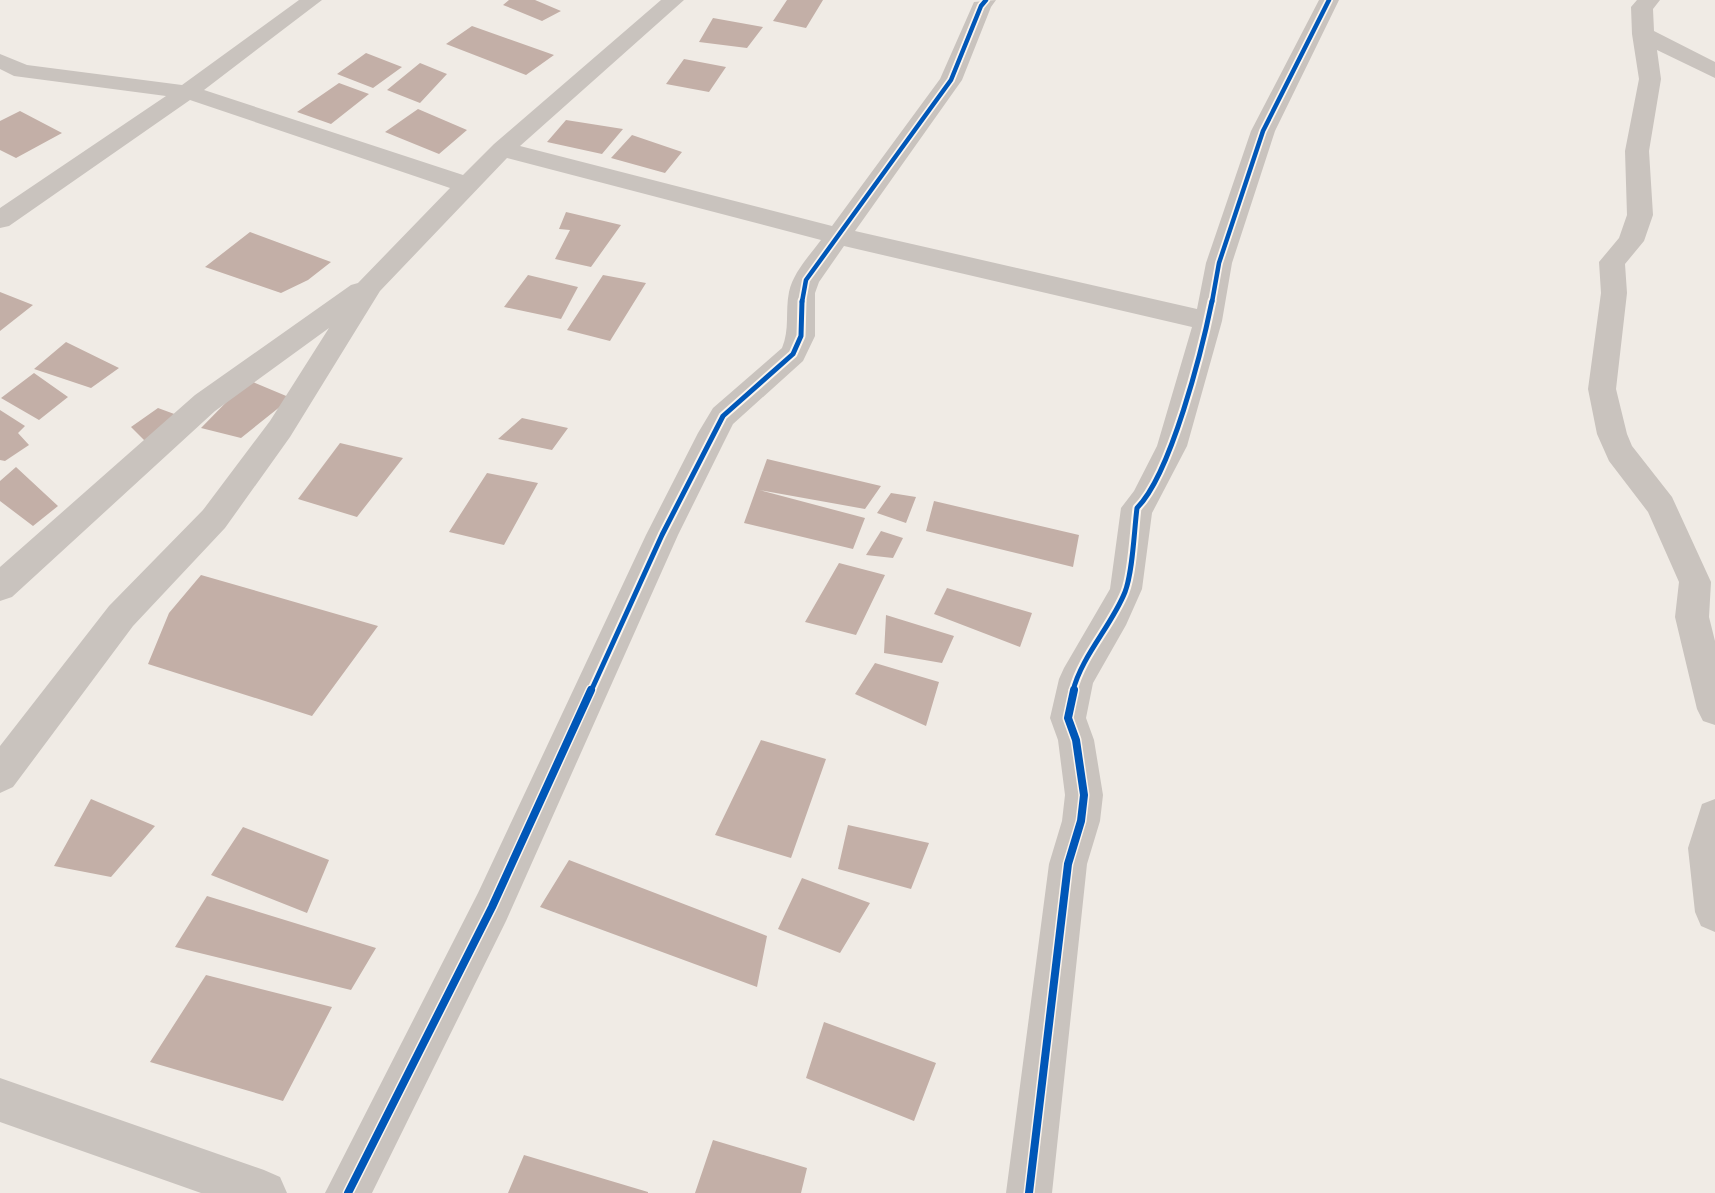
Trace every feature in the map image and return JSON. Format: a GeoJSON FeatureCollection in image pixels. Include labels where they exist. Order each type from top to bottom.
{"type":"FeatureCollection","features":[{"type":"Feature","properties":{"kind":"street"},"geometry":{"type":"LineString","coordinates":[[0,220],[187,92],[312,0]]}},
{"type":"Feature","properties":{"kind":"street"},"geometry":{"type":"LineString","coordinates":[[0,587],[205,403],[372,284],[502,149],[674,0]]}},
{"type":"Feature","properties":{"kind":"street"},"geometry":{"type":"LineString","coordinates":[[348,1193],[492,907],[662,535],[709,441],[723,416],[793,354],[801,336],[802,293],[806,280],[951,80],[981,6],[986,0]]}},
{"type":"Feature","properties":{"kind":"street"},"geometry":{"type":"LineString","coordinates":[[1029,1193],[1068,864],[1081,821],[1084,795],[1076,740],[1068,718],[1076,679],[1114,615],[1126,589],[1137,508],[1145,500],[1172,446],[1208,321],[1219,263],[1263,131],[1329,0]]}},
{"type":"Feature","properties":{"kind":"street"},"geometry":{"type":"LineString","coordinates":[[1650,0],[1642,7],[1643,34],[1650,79],[1637,151],[1640,215],[1631,241],[1612,262],[1614,293],[1602,389],[1612,434],[1620,453],[1646,483],[1661,506],[1695,582],[1692,617],[1715,709]]}},
{"type":"Feature","properties":{"kind":"street"},"geometry":{"type":"LineString","coordinates":[[1643,34],[1715,71]]}},
{"type":"Feature","properties":{"kind":"street"},"geometry":{"type":"LineString","coordinates":[[0,61],[22,71],[187,92],[467,185]]}},
{"type":"Feature","properties":{"kind":"street"},"geometry":{"type":"LineString","coordinates":[[502,149],[837,236],[1208,321]]}},
{"type":"Feature","properties":{"kind":"street"},"geometry":{"type":"LineString","coordinates":[[0,775],[121,615],[214,519],[280,429],[372,284]]}},
{"type":"Feature","properties":{"kind":"street"},"geometry":{"type":"LineString","coordinates":[[1715,818],[1707,848],[1715,912]]}},
{"type":"Feature","properties":{"kind":"street"},"geometry":{"type":"LineString","coordinates":[[0,1100],[264,1193]]}},
{"type":"Feature","properties":{"kind":"building"},"geometry":{"type":"Polygon","coordinates":[[[509,0],[535,0],[561,11],[542,21],[503,5],[509,0]]]}},
{"type":"Feature","properties":{"kind":"building"},"geometry":{"type":"Polygon","coordinates":[[[787,0],[823,0],[806,28],[773,21],[787,0]]]}},
{"type":"Feature","properties":{"kind":"building"},"geometry":{"type":"Polygon","coordinates":[[[713,18],[763,27],[747,48],[699,42],[713,18]]]}},
{"type":"Feature","properties":{"kind":"building"},"geometry":{"type":"Polygon","coordinates":[[[472,26],[554,55],[526,75],[446,44],[472,26]]]}},
{"type":"Feature","properties":{"kind":"building"},"geometry":{"type":"Polygon","coordinates":[[[366,53],[402,67],[373,88],[337,74],[366,53]]]}},
{"type":"Feature","properties":{"kind":"building"},"geometry":{"type":"Polygon","coordinates":[[[684,59],[726,67],[709,92],[666,84],[684,59]]]}},
{"type":"Feature","properties":{"kind":"building"},"geometry":{"type":"Polygon","coordinates":[[[420,63],[447,74],[420,103],[387,90],[420,63]]]}},
{"type":"Feature","properties":{"kind":"building"},"geometry":{"type":"Polygon","coordinates":[[[339,83],[369,94],[331,124],[297,112],[339,83]]]}},
{"type":"Feature","properties":{"kind":"building"},"geometry":{"type":"Polygon","coordinates":[[[418,109],[467,130],[439,154],[385,132],[418,109]]]}},
{"type":"Feature","properties":{"kind":"building"},"geometry":{"type":"Polygon","coordinates":[[[20,111],[62,133],[16,158],[0,150],[0,121],[20,111]]]}},
{"type":"Feature","properties":{"kind":"building"},"geometry":{"type":"Polygon","coordinates":[[[566,120],[623,129],[602,154],[547,142],[566,120]]]}},
{"type":"Feature","properties":{"kind":"building"},"geometry":{"type":"Polygon","coordinates":[[[632,135],[682,152],[665,173],[611,158],[632,135]]]}},
{"type":"Feature","properties":{"kind":"building"},"geometry":{"type":"Polygon","coordinates":[[[566,212],[621,225],[591,267],[555,259],[570,230],[559,229],[566,212]]]}},
{"type":"Feature","properties":{"kind":"building"},"geometry":{"type":"Polygon","coordinates":[[[250,232],[331,262],[308,280],[281,293],[205,267],[250,232]]]}},
{"type":"Feature","properties":{"kind":"building"},"geometry":{"type":"Polygon","coordinates":[[[528,275],[578,287],[561,319],[504,307],[528,275]]]}},
{"type":"Feature","properties":{"kind":"building"},"geometry":{"type":"Polygon","coordinates":[[[603,275],[646,283],[610,341],[567,330],[603,275]]]}},
{"type":"Feature","properties":{"kind":"building"},"geometry":{"type":"Polygon","coordinates":[[[0,292],[33,305],[0,331],[0,292]]]}},
{"type":"Feature","properties":{"kind":"building"},"geometry":{"type":"Polygon","coordinates":[[[66,342],[119,368],[91,388],[34,369],[66,342]]]}},
{"type":"Feature","properties":{"kind":"building"},"geometry":{"type":"Polygon","coordinates":[[[34,373],[68,397],[39,420],[1,398],[34,373]]]}},
{"type":"Feature","properties":{"kind":"building"},"geometry":{"type":"Polygon","coordinates":[[[248,380],[291,398],[241,438],[201,428],[248,380]]]}},
{"type":"Feature","properties":{"kind":"building"},"geometry":{"type":"Polygon","coordinates":[[[158,408],[177,415],[147,443],[131,427],[158,408]]]}},
{"type":"Feature","properties":{"kind":"building"},"geometry":{"type":"Polygon","coordinates":[[[0,410],[25,426],[18,433],[29,445],[5,461],[0,460],[0,410]]]}},
{"type":"Feature","properties":{"kind":"building"},"geometry":{"type":"Polygon","coordinates":[[[522,418],[568,428],[552,450],[498,439],[522,418]]]}},
{"type":"Feature","properties":{"kind":"building"},"geometry":{"type":"Polygon","coordinates":[[[340,443],[403,458],[357,517],[298,499],[340,443]]]}},
{"type":"Feature","properties":{"kind":"building"},"geometry":{"type":"Polygon","coordinates":[[[767,459],[881,486],[865,509],[759,490],[865,518],[853,549],[744,523],[767,459]]]}},
{"type":"Feature","properties":{"kind":"building"},"geometry":{"type":"Polygon","coordinates":[[[16,467],[58,506],[33,526],[0,501],[0,481],[16,467]]]}},
{"type":"Feature","properties":{"kind":"building"},"geometry":{"type":"Polygon","coordinates":[[[487,473],[538,483],[504,545],[449,532],[487,473]]]}},
{"type":"Feature","properties":{"kind":"building"},"geometry":{"type":"Polygon","coordinates":[[[891,493],[916,497],[906,523],[877,513],[891,493]]]}},
{"type":"Feature","properties":{"kind":"building"},"geometry":{"type":"Polygon","coordinates":[[[934,501],[1079,535],[1073,567],[926,531],[934,501]]]}},
{"type":"Feature","properties":{"kind":"building"},"geometry":{"type":"Polygon","coordinates":[[[881,531],[903,538],[893,558],[866,555],[881,531]]]}},
{"type":"Feature","properties":{"kind":"building"},"geometry":{"type":"Polygon","coordinates":[[[839,563],[885,575],[856,635],[805,622],[839,563]]]}},
{"type":"Feature","properties":{"kind":"building"},"geometry":{"type":"Polygon","coordinates":[[[201,575],[378,626],[312,716],[148,664],[169,613],[201,575]]]}},
{"type":"Feature","properties":{"kind":"building"},"geometry":{"type":"Polygon","coordinates":[[[947,588],[1032,613],[1020,647],[934,614],[947,588]]]}},
{"type":"Feature","properties":{"kind":"building"},"geometry":{"type":"Polygon","coordinates":[[[886,615],[954,636],[942,663],[884,653],[886,615]]]}},
{"type":"Feature","properties":{"kind":"building"},"geometry":{"type":"Polygon","coordinates":[[[875,663],[939,682],[926,726],[855,694],[875,663]]]}},
{"type":"Feature","properties":{"kind":"building"},"geometry":{"type":"Polygon","coordinates":[[[761,740],[826,759],[791,858],[715,835],[761,740]]]}},
{"type":"Feature","properties":{"kind":"building"},"geometry":{"type":"Polygon","coordinates":[[[91,799],[155,826],[111,877],[54,866],[91,799]]]}},
{"type":"Feature","properties":{"kind":"building"},"geometry":{"type":"Polygon","coordinates":[[[848,825],[929,843],[911,889],[838,869],[848,825]]]}},
{"type":"Feature","properties":{"kind":"building"},"geometry":{"type":"Polygon","coordinates":[[[243,827],[329,860],[307,913],[211,875],[243,827]]]}},
{"type":"Feature","properties":{"kind":"building"},"geometry":{"type":"Polygon","coordinates":[[[569,860],[767,936],[757,987],[540,907],[569,860]]]}},
{"type":"Feature","properties":{"kind":"building"},"geometry":{"type":"Polygon","coordinates":[[[802,878],[870,903],[840,953],[778,929],[802,878]]]}},
{"type":"Feature","properties":{"kind":"building"},"geometry":{"type":"Polygon","coordinates":[[[207,896],[376,948],[351,990],[175,947],[207,896]]]}},
{"type":"Feature","properties":{"kind":"building"},"geometry":{"type":"Polygon","coordinates":[[[206,975],[332,1007],[283,1101],[150,1062],[206,975]]]}},
{"type":"Feature","properties":{"kind":"building"},"geometry":{"type":"Polygon","coordinates":[[[824,1022],[936,1063],[914,1121],[806,1078],[824,1022]]]}},
{"type":"Feature","properties":{"kind":"building"},"geometry":{"type":"Polygon","coordinates":[[[713,1140],[807,1168],[801,1193],[695,1193],[713,1140]]]}},
{"type":"Feature","properties":{"kind":"building"},"geometry":{"type":"Polygon","coordinates":[[[524,1155],[648,1192],[648,1193],[508,1193],[524,1155]]]}},
{"type":"Feature","properties":{"kind":"cycle path"},"geometry":{"type":"LineString","coordinates":[[348,1193],[492,907],[662,535],[709,441],[723,416],[793,354],[801,336],[802,293],[806,280],[951,80],[981,6],[986,0]]}},
{"type":"Feature","properties":{"kind":"cycle path"},"geometry":{"type":"LineString","coordinates":[[1029,1193],[1068,864],[1081,821],[1084,795],[1076,740],[1068,718],[1076,679],[1114,615],[1126,589],[1137,508],[1145,500],[1172,446],[1208,321],[1219,263],[1263,131],[1329,0]]}}]}
